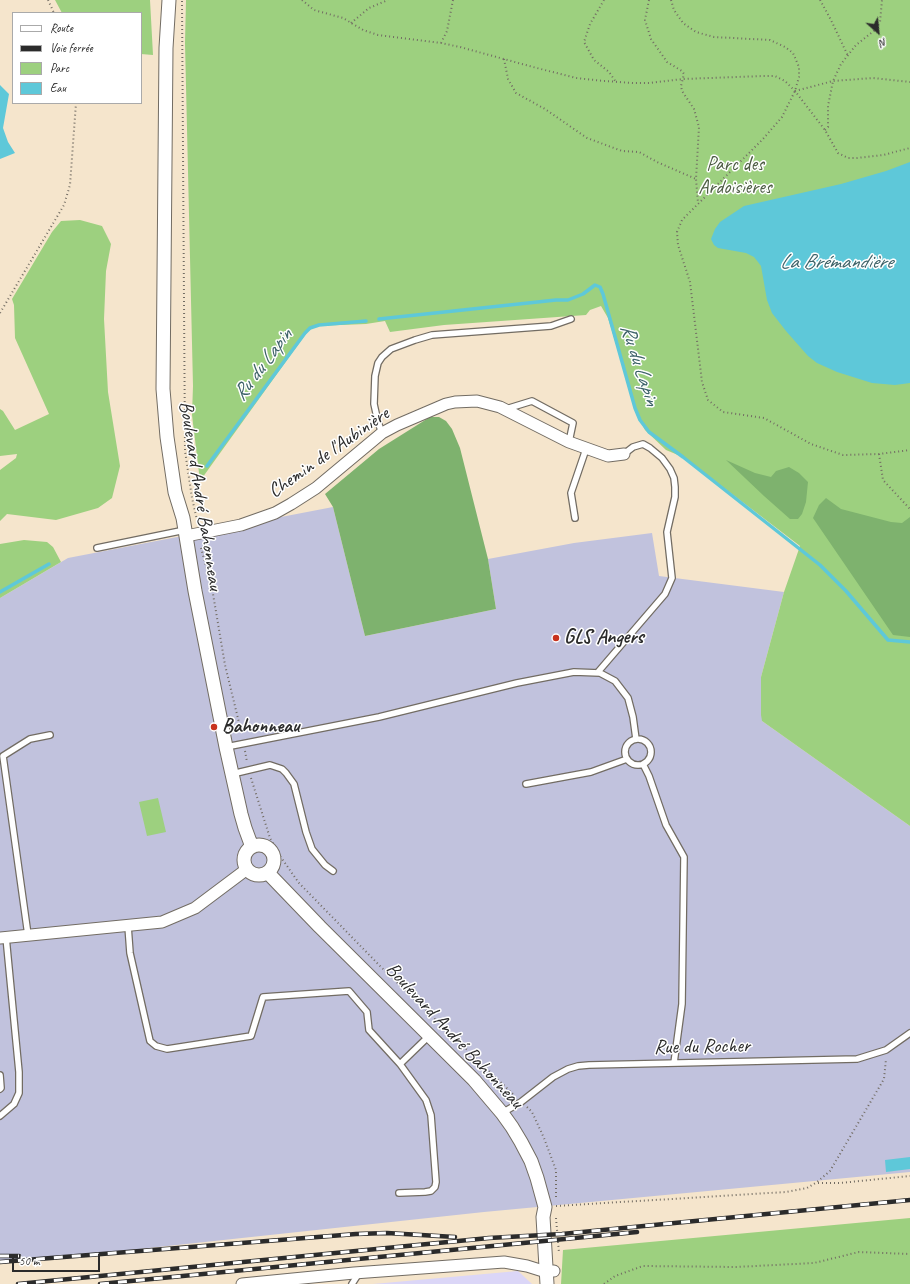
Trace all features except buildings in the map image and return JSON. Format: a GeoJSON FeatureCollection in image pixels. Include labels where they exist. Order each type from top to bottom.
{"type":"FeatureCollection","features":[{"type":"Feature","properties":{"kind":"street","name":"Boulevard André Bahonneau"},"geometry":{"type":"LineString","coordinates":[[163,0],[166,48]]}},
{"type":"Feature","properties":{"kind":"street","name":"Boulevard André Bahonneau"},"geometry":{"type":"LineString","coordinates":[[169,0],[166,48],[163,388],[167,437],[172,476],[190,534],[194,591],[226,747],[245,828],[252,847]]}},
{"type":"Feature","properties":{"kind":"street","name":"Chemin de l'Aubinière"},"geometry":{"type":"LineString","coordinates":[[190,534],[252,522],[275,513],[316,488],[382,433],[446,404],[455,402],[477,401],[500,407],[586,449],[608,456],[624,454]]}},
{"type":"Feature","properties":{"kind":"street"},"geometry":{"type":"LineString","coordinates":[[261,845],[267,847],[274,857],[272,868],[262,875],[251,873],[246,869],[244,864],[246,852],[252,847],[261,845]]}},
{"type":"Feature","properties":{"kind":"street"},"geometry":{"type":"LineString","coordinates":[[3,937],[162,922],[195,908],[246,869]]}},
{"type":"Feature","properties":{"kind":"street","name":"Boulevard André Bahonneau"},"geometry":{"type":"LineString","coordinates":[[268,872],[474,1080],[502,1113],[526,1152],[551,1206],[543,1217],[549,1275],[554,1284]]}},
{"type":"Feature","properties":{"kind":"street"},"geometry":{"type":"LineString","coordinates":[[242,1284],[359,1272],[504,1262],[549,1275]]}},
{"type":"Feature","properties":{"kind":"lane"},"geometry":{"type":"LineString","coordinates":[[382,433],[374,404],[375,376],[378,363],[391,349],[415,340],[432,336],[551,326],[571,319]]}},
{"type":"Feature","properties":{"kind":"lane"},"geometry":{"type":"LineString","coordinates":[[506,410],[532,401],[574,423],[569,442]]}},
{"type":"Feature","properties":{"kind":"lane"},"geometry":{"type":"LineString","coordinates":[[598,672],[665,594],[672,578],[667,532],[675,497],[674,478],[670,469],[662,458],[643,444],[633,447],[624,454]]}},
{"type":"Feature","properties":{"kind":"lane"},"geometry":{"type":"LineString","coordinates":[[575,518],[571,493],[586,449]]}},
{"type":"Feature","properties":{"kind":"lane"},"geometry":{"type":"LineString","coordinates":[[97,548],[190,534]]}},
{"type":"Feature","properties":{"kind":"lane"},"geometry":{"type":"LineString","coordinates":[[226,747],[379,717],[517,683],[574,672],[598,672],[616,681],[628,698],[633,717],[636,739]]}},
{"type":"Feature","properties":{"kind":"lane"},"geometry":{"type":"LineString","coordinates":[[28,935],[3,756],[30,739],[50,735]]}},
{"type":"Feature","properties":{"kind":"lane"},"geometry":{"type":"LineString","coordinates":[[636,739],[644,740],[650,748],[651,753],[649,759],[643,764],[637,766],[633,765],[627,759],[626,746],[631,740],[636,739]]}},
{"type":"Feature","properties":{"kind":"lane"},"geometry":{"type":"LineString","coordinates":[[526,784],[592,772],[627,759]]}},
{"type":"Feature","properties":{"kind":"lane"},"geometry":{"type":"LineString","coordinates":[[643,764],[649,776],[666,825],[684,857],[682,1004],[674,1063]]}},
{"type":"Feature","properties":{"kind":"lane"},"geometry":{"type":"LineString","coordinates":[[232,774],[270,765],[282,769],[291,778],[294,784],[308,841],[318,857],[333,871]]}},
{"type":"Feature","properties":{"kind":"lane"},"geometry":{"type":"LineString","coordinates":[[128,926],[130,953],[150,1041],[156,1046],[167,1050],[250,1036],[263,997],[349,991],[367,1012],[369,1030],[400,1064],[426,1100],[431,1115],[436,1182],[435,1187],[431,1191],[399,1193]]}},
{"type":"Feature","properties":{"kind":"lane"},"geometry":{"type":"LineString","coordinates":[[0,1116],[14,1104],[19,1093],[20,1072],[3,937]]}},
{"type":"Feature","properties":{"kind":"lane","name":"Rue du Rocher"},"geometry":{"type":"LineString","coordinates":[[502,1113],[521,1102],[552,1077],[564,1070],[578,1066],[589,1064],[857,1059],[886,1050],[910,1032]]}},
{"type":"Feature","properties":{"kind":"lane"},"geometry":{"type":"LineString","coordinates":[[400,1064],[430,1035]]}},
{"type":"Feature","properties":{"kind":"lane"},"geometry":{"type":"LineString","coordinates":[[0,1075],[0,1089]]}},
{"type":"Feature","properties":{"kind":"lane"},"geometry":{"type":"LineString","coordinates":[[352,1284],[359,1272]]}},
{"type":"Feature","properties":{"kind":"path"},"geometry":{"type":"LineString","coordinates":[[48,0],[54,12]]}},
{"type":"Feature","properties":{"kind":"path"},"geometry":{"type":"LineString","coordinates":[[182,0],[185,451],[190,534],[200,544],[204,555],[212,588],[225,665],[251,780],[270,838],[280,856],[299,883],[386,972],[532,1112],[556,1170],[551,1206],[796,1191],[807,1188],[830,1171],[884,1079],[886,1050]]}},
{"type":"Feature","properties":{"kind":"path"},"geometry":{"type":"LineString","coordinates":[[302,0],[314,10],[336,15],[363,30],[378,35],[441,43],[576,78],[616,82],[649,83],[683,79],[775,76],[785,81],[795,91],[825,130],[838,153],[848,158],[857,158],[876,156],[910,148]]}},
{"type":"Feature","properties":{"kind":"path"},"geometry":{"type":"LineString","coordinates":[[351,23],[369,8],[388,0]]}},
{"type":"Feature","properties":{"kind":"path"},"geometry":{"type":"LineString","coordinates":[[441,43],[447,31],[453,0]]}},
{"type":"Feature","properties":{"kind":"path"},"geometry":{"type":"LineString","coordinates":[[604,0],[590,24],[584,42],[594,60],[609,72],[616,82]]}},
{"type":"Feature","properties":{"kind":"path"},"geometry":{"type":"LineString","coordinates":[[649,0],[645,20],[651,40],[668,62],[684,74],[681,86],[682,91],[694,109],[698,127],[696,179],[698,204]]}},
{"type":"Feature","properties":{"kind":"path"},"geometry":{"type":"LineString","coordinates":[[671,0],[674,10],[683,23],[696,32],[714,37],[770,40],[785,47],[793,53],[800,67],[795,91],[782,117],[682,220],[677,232],[678,245],[690,282],[702,382],[708,400],[723,412],[764,418],[811,444],[843,455],[879,454],[910,450]]}},
{"type":"Feature","properties":{"kind":"path"},"geometry":{"type":"LineString","coordinates":[[820,0],[848,56]]}},
{"type":"Feature","properties":{"kind":"path"},"geometry":{"type":"LineString","coordinates":[[825,130],[828,127],[828,106],[832,81],[841,64],[856,45],[875,30],[880,22],[882,0]]}},
{"type":"Feature","properties":{"kind":"path"},"geometry":{"type":"LineString","coordinates":[[504,59],[508,79],[516,93],[544,109],[587,138],[622,151],[639,152],[657,162],[696,179]]}},
{"type":"Feature","properties":{"kind":"path"},"geometry":{"type":"LineString","coordinates":[[795,91],[832,81],[873,78],[910,82]]}},
{"type":"Feature","properties":{"kind":"path"},"geometry":{"type":"LineString","coordinates":[[0,313],[64,205],[70,185],[76,104]]}},
{"type":"Feature","properties":{"kind":"path"},"geometry":{"type":"LineString","coordinates":[[879,454],[883,480],[910,509]]}},
{"type":"Feature","properties":{"kind":"path"},"geometry":{"type":"LineString","coordinates":[[246,781],[251,780]]}},
{"type":"Feature","properties":{"kind":"path"},"geometry":{"type":"LineString","coordinates":[[817,1182],[821,1184],[840,1183],[910,1176]]}},
{"type":"Feature","properties":{"kind":"path"},"geometry":{"type":"LineString","coordinates":[[604,1284],[615,1276],[643,1266],[736,1267],[814,1263],[859,1252],[910,1254]]}},
{"type":"Feature","properties":{"kind":"shaded area"},"geometry":{"type":"Polygon","coordinates":[[[333,507],[365,636],[496,609],[488,559],[574,543],[652,533],[659,576],[784,592],[761,677],[762,721],[910,826],[910,1172],[484,1212],[0,1264],[0,598],[68,558],[333,507]]]}},
{"type":"Feature","properties":{"kind":"shaded area"},"geometry":{"type":"Polygon","coordinates":[[[518,1271],[532,1284],[373,1284],[518,1271]]]}},
{"type":"Feature","properties":{"kind":"green space"},"geometry":{"type":"Polygon","coordinates":[[[55,0],[150,0],[153,55],[142,54],[142,12],[61,12],[55,0]]]}},
{"type":"Feature","properties":{"kind":"green space","name":"Parc des Ardoisières"},"geometry":{"type":"Polygon","coordinates":[[[186,0],[910,0],[910,826],[762,721],[761,677],[784,592],[800,546],[681,455],[666,450],[645,430],[637,414],[608,318],[601,306],[590,310],[586,315],[444,325],[390,332],[385,321],[366,324],[316,326],[308,331],[200,481],[192,415],[193,386],[185,43],[186,0]]]}},
{"type":"Feature","properties":{"kind":"green space"},"geometry":{"type":"Polygon","coordinates":[[[80,220],[102,226],[111,244],[106,271],[104,319],[108,392],[120,466],[112,498],[98,508],[56,520],[7,514],[0,521],[0,470],[16,458],[17,454],[0,456],[0,409],[3,411],[15,430],[49,414],[15,338],[14,305],[12,299],[52,232],[61,221],[80,220]]]}},
{"type":"Feature","properties":{"kind":"green space"},"geometry":{"type":"Polygon","coordinates":[[[430,417],[439,417],[446,421],[452,429],[460,448],[488,559],[496,609],[365,636],[333,507],[325,494],[379,449],[430,417]]]}},
{"type":"Feature","properties":{"kind":"green space"},"geometry":{"type":"Polygon","coordinates":[[[726,460],[755,473],[771,477],[776,471],[789,467],[799,473],[808,482],[806,502],[802,514],[798,519],[790,519],[726,460]]]}},
{"type":"Feature","properties":{"kind":"green space"},"geometry":{"type":"Polygon","coordinates":[[[826,498],[841,509],[891,522],[902,523],[910,517],[910,637],[893,635],[813,518],[819,505],[826,498]]]}},
{"type":"Feature","properties":{"kind":"green space"},"geometry":{"type":"Polygon","coordinates":[[[24,540],[47,542],[53,547],[61,562],[0,598],[0,544],[24,540]]]}},
{"type":"Feature","properties":{"kind":"green space"},"geometry":{"type":"Polygon","coordinates":[[[158,798],[166,832],[147,836],[139,802],[158,798]]]}},
{"type":"Feature","properties":{"kind":"green space"},"geometry":{"type":"Polygon","coordinates":[[[910,1218],[910,1284],[561,1284],[563,1250],[910,1218]]]}},
{"type":"Feature","properties":{"kind":"water"},"geometry":{"type":"Polygon","coordinates":[[[0,85],[9,94],[3,128],[8,142],[15,153],[0,159],[0,85]]]}},
{"type":"Feature","properties":{"kind":"water","name":"La Brémandière"},"geometry":{"type":"Polygon","coordinates":[[[910,162],[910,383],[895,385],[872,383],[837,372],[817,363],[808,356],[772,313],[767,300],[761,266],[754,257],[746,253],[718,248],[714,245],[711,239],[720,222],[744,206],[841,184],[886,171],[910,162]]]}},
{"type":"Feature","properties":{"kind":"water"},"geometry":{"type":"Polygon","coordinates":[[[910,1157],[910,1169],[886,1172],[885,1160],[910,1157]]]}},
{"type":"Feature","properties":{"kind":"waterway","name":"Ru du Lapin"},"geometry":{"type":"LineString","coordinates":[[379,319],[556,300],[568,300],[583,294],[595,285],[600,287],[635,408],[640,420],[649,432],[820,565],[846,591],[888,640],[910,642]]}},
{"type":"Feature","properties":{"kind":"waterway","name":"Ru du Lapin"},"geometry":{"type":"LineString","coordinates":[[207,466],[310,328],[319,325],[366,321]]}},
{"type":"Feature","properties":{"kind":"waterway","name":"Ru du Lapin"},"geometry":{"type":"LineString","coordinates":[[0,592],[49,564]]}},
{"type":"Feature","properties":{"kind":"railway"},"geometry":{"type":"LineString","coordinates":[[18,1284],[489,1238],[562,1234],[910,1200]]}},
{"type":"Feature","properties":{"kind":"railway"},"geometry":{"type":"LineString","coordinates":[[100,1284],[637,1232]]}},
{"type":"Feature","properties":{"kind":"railway"},"geometry":{"type":"LineString","coordinates":[[0,1262],[356,1234],[387,1233],[455,1237]]}},
{"type":"Feature","properties":{"kind":"railway"},"geometry":{"type":"LineString","coordinates":[[0,1256],[19,1256]]}},
{"type":"Feature","properties":{"kind":"place","name":"GLS Angers"},"geometry":{"type":"Point","coordinates":[556,638]}},
{"type":"Feature","properties":{"kind":"place","name":"Bahonneau"},"geometry":{"type":"Point","coordinates":[214,727]}}]}
